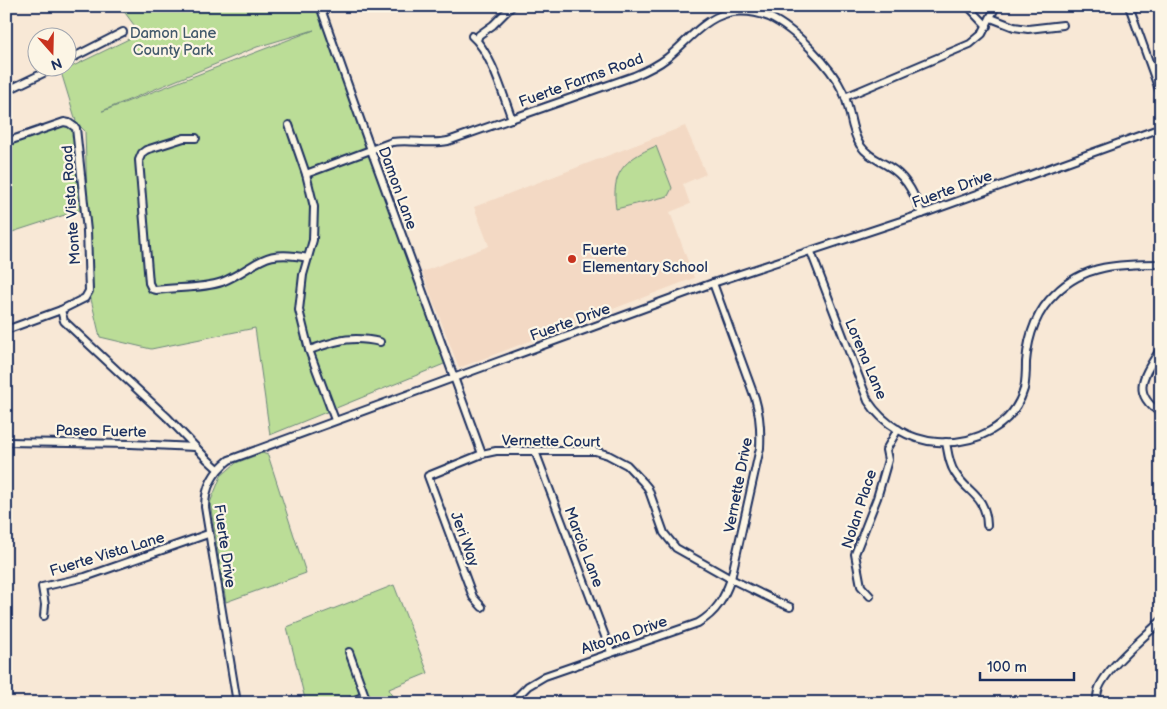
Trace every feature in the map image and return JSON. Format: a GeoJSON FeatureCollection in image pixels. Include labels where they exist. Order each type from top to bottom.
{"type":"FeatureCollection","features":[{"type":"Feature","properties":{"kind":"street","name":"Damon Lane"},"geometry":{"type":"LineString","coordinates":[[320,6],[454,378]]}},
{"type":"Feature","properties":{"kind":"street"},"geometry":{"type":"LineString","coordinates":[[512,6],[493,25],[475,38],[493,69],[512,119]]}},
{"type":"Feature","properties":{"kind":"street"},"geometry":{"type":"LineString","coordinates":[[968,6],[987,26]]}},
{"type":"Feature","properties":{"kind":"street"},"geometry":{"type":"LineString","coordinates":[[845,97],[962,48],[976,40],[987,26],[996,6]]}},
{"type":"Feature","properties":{"kind":"street"},"geometry":{"type":"LineString","coordinates":[[1138,6],[1129,8],[1161,95]]}},
{"type":"Feature","properties":{"kind":"street","name":"Fuerte Farms Road"},"geometry":{"type":"LineString","coordinates":[[306,174],[398,141],[432,143],[448,141],[642,73],[668,57],[693,35],[724,14],[737,12],[756,13],[769,18],[795,36],[826,65],[845,97],[854,133],[859,143],[871,156],[901,176],[910,187],[922,214]]}},
{"type":"Feature","properties":{"kind":"street"},"geometry":{"type":"LineString","coordinates":[[991,18],[1014,27],[1028,29],[1063,25]]}},
{"type":"Feature","properties":{"kind":"street"},"geometry":{"type":"LineString","coordinates":[[78,55],[123,32]]}},
{"type":"Feature","properties":{"kind":"street"},"geometry":{"type":"LineString","coordinates":[[6,91],[33,78]]}},
{"type":"Feature","properties":{"kind":"street","name":"Monte Vista Road"},"geometry":{"type":"LineString","coordinates":[[6,142],[64,122],[74,126],[78,131],[87,231],[89,291],[85,298],[61,310],[6,330]]}},
{"type":"Feature","properties":{"kind":"street"},"geometry":{"type":"LineString","coordinates":[[289,125],[306,174],[314,207],[312,240],[303,275],[299,310],[309,350],[335,420]]}},
{"type":"Feature","properties":{"kind":"street","name":"Fuerte Drive"},"geometry":{"type":"LineString","coordinates":[[237,703],[205,507],[206,494],[211,480],[218,469],[235,456],[713,283],[811,252],[1160,130]]}},
{"type":"Feature","properties":{"kind":"street"},"geometry":{"type":"LineString","coordinates":[[196,138],[184,138],[146,150],[142,152],[139,160],[149,283],[152,289],[210,285],[221,282],[259,261],[278,254],[291,254],[308,258]]}},
{"type":"Feature","properties":{"kind":"street","name":"Lorena Lane"},"geometry":{"type":"LineString","coordinates":[[811,252],[865,395],[872,407],[881,418],[921,440],[946,442],[967,440],[985,434],[1001,424],[1011,414],[1019,402],[1024,388],[1029,343],[1036,320],[1049,300],[1061,288],[1075,278],[1100,268],[1124,264],[1161,264]]}},
{"type":"Feature","properties":{"kind":"street","name":"Vernette Drive"},"geometry":{"type":"LineString","coordinates":[[713,283],[754,398],[759,414],[761,431],[760,448],[731,578]]}},
{"type":"Feature","properties":{"kind":"street"},"geometry":{"type":"LineString","coordinates":[[61,310],[64,321],[168,418],[218,469]]}},
{"type":"Feature","properties":{"kind":"street"},"geometry":{"type":"LineString","coordinates":[[309,350],[342,339],[364,338],[380,342]]}},
{"type":"Feature","properties":{"kind":"street"},"geometry":{"type":"LineString","coordinates":[[1161,348],[1142,379],[1144,396],[1151,406],[1161,413]]}},
{"type":"Feature","properties":{"kind":"street"},"geometry":{"type":"LineString","coordinates":[[454,378],[482,454]]}},
{"type":"Feature","properties":{"kind":"street","name":"Nolan Place"},"geometry":{"type":"LineString","coordinates":[[870,596],[861,586],[855,554],[877,498],[888,460],[886,450],[898,429]]}},
{"type":"Feature","properties":{"kind":"street","name":"Paseo Fuerte"},"geometry":{"type":"LineString","coordinates":[[6,442],[195,447]]}},
{"type":"Feature","properties":{"kind":"street"},"geometry":{"type":"LineString","coordinates":[[946,442],[953,470],[978,498],[986,514],[987,525]]}},
{"type":"Feature","properties":{"kind":"street","name":"Vernette Court"},"geometry":{"type":"LineString","coordinates":[[428,476],[482,454],[496,451],[594,451],[608,455],[621,461],[638,475],[648,488],[661,527],[672,544],[681,552],[778,602],[790,606]]}},
{"type":"Feature","properties":{"kind":"street","name":"Marcia Lane"},"geometry":{"type":"LineString","coordinates":[[535,451],[611,652]]}},
{"type":"Feature","properties":{"kind":"street","name":"Jeri Way"},"geometry":{"type":"LineString","coordinates":[[428,476],[473,597],[482,607]]}},
{"type":"Feature","properties":{"kind":"street","name":"Fuerte Vista Lane"},"geometry":{"type":"LineString","coordinates":[[44,616],[45,605],[42,587],[85,577],[208,534]]}},
{"type":"Feature","properties":{"kind":"street","name":"Altoona Drive"},"geometry":{"type":"LineString","coordinates":[[511,703],[528,686],[545,676],[704,620],[719,605],[731,578]]}},
{"type":"Feature","properties":{"kind":"street"},"geometry":{"type":"LineString","coordinates":[[1096,703],[1102,681],[1161,621]]}},
{"type":"Feature","properties":{"kind":"street"},"geometry":{"type":"LineString","coordinates":[[347,703],[365,696],[349,652]]}},
{"type":"Feature","properties":{"kind":"shaded area","name":"Fuerte Elementary School"},"geometry":{"type":"Polygon","coordinates":[[[685,126],[706,174],[683,184],[690,204],[670,212],[694,278],[459,368],[422,272],[489,246],[474,207],[685,126]]]}},
{"type":"Feature","properties":{"kind":"green space","name":"Damon Lane County Park"},"geometry":{"type":"Polygon","coordinates":[[[120,6],[317,6],[449,362],[270,435],[255,328],[151,349],[100,337],[90,295],[85,131],[76,122],[80,210],[6,234],[6,146],[76,121],[63,78],[78,78],[78,64],[137,35],[134,25],[120,6]],[[314,30],[257,47],[102,111],[314,30]]]}},
{"type":"Feature","properties":{"kind":"green space"},"geometry":{"type":"Polygon","coordinates":[[[656,146],[672,188],[668,196],[616,209],[616,186],[622,169],[635,157],[656,146]]]}},
{"type":"Feature","properties":{"kind":"green space"},"geometry":{"type":"Polygon","coordinates":[[[262,453],[268,455],[306,573],[226,602],[210,503],[221,476],[236,463],[262,453]]]}},
{"type":"Feature","properties":{"kind":"green space"},"geometry":{"type":"Polygon","coordinates":[[[394,585],[428,673],[389,689],[395,703],[306,703],[287,627],[394,585]]]}},
{"type":"Feature","properties":{"kind":"place","name":"Fuerte Elementary School"},"geometry":{"type":"Point","coordinates":[572,259]}}]}
